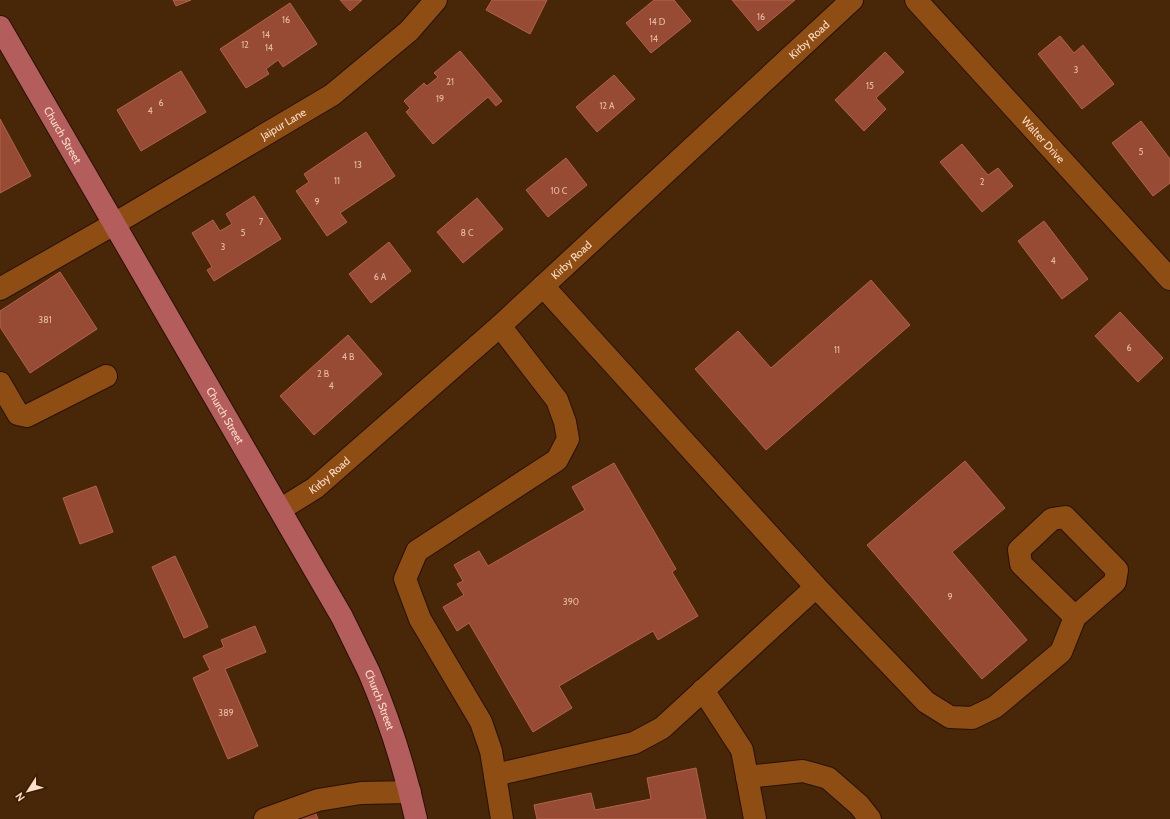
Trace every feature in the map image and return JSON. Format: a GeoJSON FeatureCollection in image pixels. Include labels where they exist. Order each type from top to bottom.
{"type":"FeatureCollection","features":[{"type":"Feature","properties":{"kind":"main road","name":"Church Street"},"geometry":{"type":"LineString","coordinates":[[0,27],[281,509],[342,617],[369,673],[391,731],[410,792],[416,819]]}},
{"type":"Feature","properties":{"kind":"street","name":"Jaipur Lane"},"geometry":{"type":"LineString","coordinates":[[0,289],[114,224],[332,95],[409,31],[436,0]]}},
{"type":"Feature","properties":{"kind":"street","name":"Kirby Road"},"geometry":{"type":"LineString","coordinates":[[281,509],[316,488],[500,326],[852,0]]}},
{"type":"Feature","properties":{"kind":"street","name":"Walter Drive"},"geometry":{"type":"LineString","coordinates":[[916,0],[1170,279]]}},
{"type":"Feature","properties":{"kind":"street"},"geometry":{"type":"LineString","coordinates":[[543,286],[816,587],[926,702],[950,717],[972,718],[995,707],[1061,652],[1074,617],[1115,582],[1117,570],[1065,517],[1052,519],[1019,550],[1021,564],[1074,617]]}},
{"type":"Feature","properties":{"kind":"street"},"geometry":{"type":"LineString","coordinates":[[500,326],[557,400],[565,422],[568,439],[557,460],[417,551],[405,579],[420,619],[481,722],[491,751],[502,819]]}},
{"type":"Feature","properties":{"kind":"street"},"geometry":{"type":"LineString","coordinates":[[0,383],[18,414],[27,416],[106,376]]}},
{"type":"Feature","properties":{"kind":"street"},"geometry":{"type":"LineString","coordinates":[[495,775],[634,743],[662,728],[816,587]]}},
{"type":"Feature","properties":{"kind":"street"},"geometry":{"type":"LineString","coordinates":[[703,690],[742,750],[755,819]]}},
{"type":"Feature","properties":{"kind":"street"},"geometry":{"type":"LineString","coordinates":[[747,777],[803,771],[828,778],[859,805],[870,819]]}},
{"type":"Feature","properties":{"kind":"street"},"geometry":{"type":"LineString","coordinates":[[265,819],[318,800],[362,793],[410,792]]}},
{"type":"Feature","properties":{"kind":"building"},"geometry":{"type":"Polygon","coordinates":[[[173,0],[191,0],[176,6],[173,0]]]}},
{"type":"Feature","properties":{"kind":"building"},"geometry":{"type":"Polygon","coordinates":[[[340,0],[362,0],[350,11],[340,0]]]}},
{"type":"Feature","properties":{"kind":"building"},"geometry":{"type":"Polygon","coordinates":[[[492,0],[547,0],[530,34],[486,10],[492,0]]]}},
{"type":"Feature","properties":{"kind":"building"},"geometry":{"type":"Polygon","coordinates":[[[654,0],[674,0],[691,21],[651,53],[626,23],[654,0]]]}},
{"type":"Feature","properties":{"kind":"building"},"geometry":{"type":"Polygon","coordinates":[[[732,0],[795,0],[758,31],[732,0]]]}},
{"type":"Feature","properties":{"kind":"building"},"geometry":{"type":"Polygon","coordinates":[[[290,3],[317,44],[283,67],[278,60],[266,69],[269,74],[246,88],[220,49],[290,3]]]}},
{"type":"Feature","properties":{"kind":"building"},"geometry":{"type":"Polygon","coordinates":[[[1060,36],[1074,53],[1083,45],[1114,84],[1082,109],[1038,54],[1060,36]]]}},
{"type":"Feature","properties":{"kind":"building"},"geometry":{"type":"Polygon","coordinates":[[[460,51],[502,101],[496,106],[488,97],[433,144],[406,112],[410,108],[404,101],[424,83],[427,86],[438,77],[434,73],[460,51]]]}},
{"type":"Feature","properties":{"kind":"building"},"geometry":{"type":"Polygon","coordinates":[[[885,52],[904,72],[876,98],[886,109],[864,131],[835,100],[885,52]]]}},
{"type":"Feature","properties":{"kind":"building"},"geometry":{"type":"Polygon","coordinates":[[[181,71],[206,112],[141,151],[117,110],[181,71]]]}},
{"type":"Feature","properties":{"kind":"building"},"geometry":{"type":"Polygon","coordinates":[[[614,75],[635,99],[597,132],[576,107],[614,75]]]}},
{"type":"Feature","properties":{"kind":"building"},"geometry":{"type":"Polygon","coordinates":[[[0,119],[31,176],[0,193],[0,119]]]}},
{"type":"Feature","properties":{"kind":"building"},"geometry":{"type":"Polygon","coordinates":[[[1141,121],[1170,159],[1170,183],[1153,196],[1112,143],[1141,121]]]}},
{"type":"Feature","properties":{"kind":"building"},"geometry":{"type":"Polygon","coordinates":[[[366,132],[395,176],[340,213],[347,222],[327,236],[296,191],[309,182],[304,174],[366,132]]]}},
{"type":"Feature","properties":{"kind":"building"},"geometry":{"type":"Polygon","coordinates":[[[962,144],[988,175],[998,168],[1013,186],[982,212],[940,162],[962,144]]]}},
{"type":"Feature","properties":{"kind":"building"},"geometry":{"type":"Polygon","coordinates":[[[566,158],[587,185],[548,217],[526,190],[566,158]]]}},
{"type":"Feature","properties":{"kind":"building"},"geometry":{"type":"Polygon","coordinates":[[[254,196],[281,239],[214,281],[207,270],[212,267],[192,233],[213,220],[220,231],[232,224],[226,214],[254,196]]]}},
{"type":"Feature","properties":{"kind":"building"},"geometry":{"type":"Polygon","coordinates":[[[477,198],[503,229],[463,263],[437,232],[477,198]]]}},
{"type":"Feature","properties":{"kind":"building"},"geometry":{"type":"Polygon","coordinates":[[[1044,221],[1088,279],[1062,299],[1018,241],[1044,221]]]}},
{"type":"Feature","properties":{"kind":"building"},"geometry":{"type":"Polygon","coordinates":[[[389,242],[411,271],[371,303],[349,274],[389,242]]]}},
{"type":"Feature","properties":{"kind":"building"},"geometry":{"type":"Polygon","coordinates":[[[60,272],[97,329],[30,373],[0,327],[0,311],[60,272]]]}},
{"type":"Feature","properties":{"kind":"building"},"geometry":{"type":"Polygon","coordinates":[[[871,280],[910,325],[766,450],[695,369],[738,331],[771,368],[871,280]]]}},
{"type":"Feature","properties":{"kind":"building"},"geometry":{"type":"Polygon","coordinates":[[[1120,312],[1163,358],[1138,382],[1095,336],[1120,312]]]}},
{"type":"Feature","properties":{"kind":"building"},"geometry":{"type":"Polygon","coordinates":[[[348,335],[382,374],[314,435],[280,396],[348,335]]]}},
{"type":"Feature","properties":{"kind":"building"},"geometry":{"type":"Polygon","coordinates":[[[965,461],[1005,508],[952,552],[1027,640],[982,679],[867,545],[965,461]]]}},
{"type":"Feature","properties":{"kind":"building"},"geometry":{"type":"Polygon","coordinates":[[[614,463],[676,569],[672,572],[698,616],[658,640],[653,631],[559,686],[572,708],[533,732],[469,623],[457,631],[443,607],[464,595],[457,584],[463,581],[454,565],[479,551],[488,566],[585,510],[572,487],[614,463]]]}},
{"type":"Feature","properties":{"kind":"building"},"geometry":{"type":"Polygon","coordinates":[[[96,486],[113,532],[80,544],[63,498],[96,486]]]}},
{"type":"Feature","properties":{"kind":"building"},"geometry":{"type":"Polygon","coordinates":[[[175,556],[208,627],[184,638],[152,567],[175,556]]]}},
{"type":"Feature","properties":{"kind":"building"},"geometry":{"type":"Polygon","coordinates":[[[255,626],[266,652],[225,669],[258,746],[228,759],[193,678],[210,670],[203,656],[224,647],[221,640],[255,626]]]}},
{"type":"Feature","properties":{"kind":"building"},"geometry":{"type":"Polygon","coordinates":[[[696,768],[706,819],[537,819],[534,805],[591,793],[595,810],[651,799],[647,778],[696,768]]]}},
{"type":"Feature","properties":{"kind":"building"},"geometry":{"type":"Polygon","coordinates":[[[314,809],[318,819],[290,819],[314,809]]]}}]}
